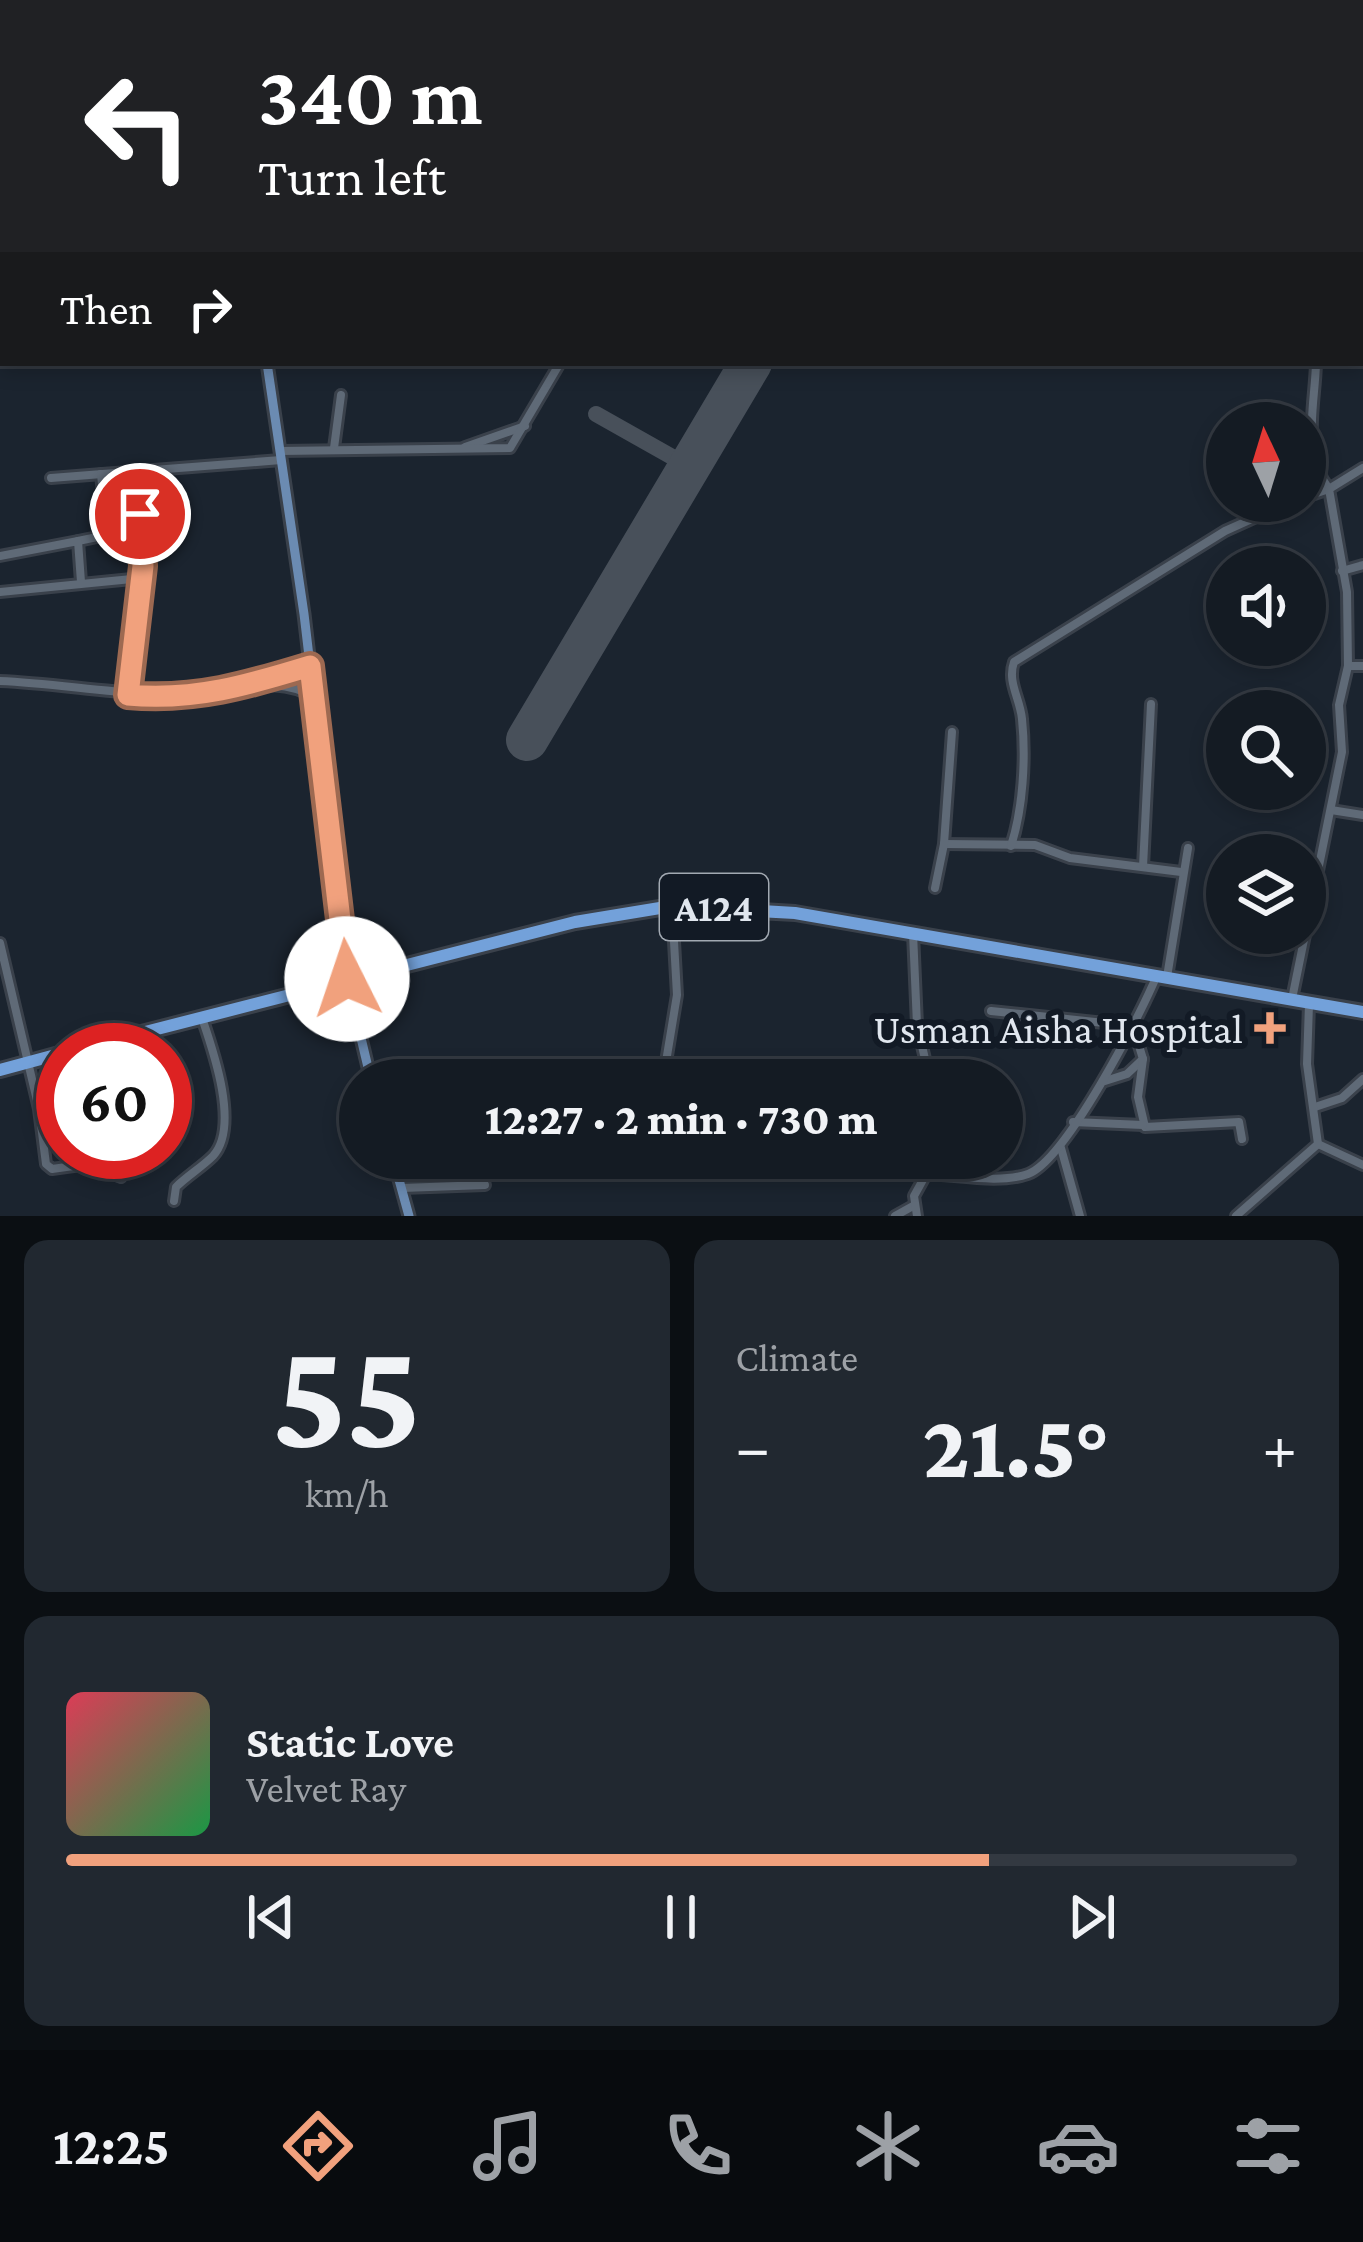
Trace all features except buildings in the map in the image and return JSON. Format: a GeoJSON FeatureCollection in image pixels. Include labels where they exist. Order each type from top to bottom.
{"type":"FeatureCollection","features":[{"type":"Feature","properties":{"kind":"highway","name":"A124"},"geometry":{"type":"LineString","coordinates":[[182,1023],[575,922],[672,906],[795,913],[1363,1012]]}},
{"type":"Feature","properties":{"kind":"highway"},"geometry":{"type":"LineString","coordinates":[[322,986],[338,1007],[355,1016]]}},
{"type":"Feature","properties":{"kind":"highway"},"geometry":{"type":"LineString","coordinates":[[0,1070],[36,1060]]}},
{"type":"Feature","properties":{"kind":"main road"},"geometry":{"type":"LineString","coordinates":[[267,366],[310,666],[347,979],[365,1059]]}},
{"type":"Feature","properties":{"kind":"main road"},"geometry":{"type":"LineString","coordinates":[[399,1179],[409,1216]]}},
{"type":"Feature","properties":{"kind":"street"},"geometry":{"type":"LineString","coordinates":[[51,478],[334,448],[510,448],[558,366]]}},
{"type":"Feature","properties":{"kind":"street"},"geometry":{"type":"LineString","coordinates":[[1292,999],[1342,752],[1339,705],[1348,666],[1342,571],[1329,489],[1317,474],[1312,449],[1316,366]]}},
{"type":"Feature","properties":{"kind":"street"},"geometry":{"type":"LineString","coordinates":[[334,448],[341,395]]}},
{"type":"Feature","properties":{"kind":"street"},"geometry":{"type":"LineString","coordinates":[[464,447],[526,426]]}},
{"type":"Feature","properties":{"kind":"street"},"geometry":{"type":"LineString","coordinates":[[1326,490],[1363,468]]}},
{"type":"Feature","properties":{"kind":"street"},"geometry":{"type":"LineString","coordinates":[[128,695],[142,578],[143,539],[134,472]]}},
{"type":"Feature","properties":{"kind":"street"},"geometry":{"type":"LineString","coordinates":[[0,556],[106,535],[101,474]]}},
{"type":"Feature","properties":{"kind":"street"},"geometry":{"type":"LineString","coordinates":[[1011,846],[1019,822],[1023,723],[1011,678],[1013,662],[1245,522]]}},
{"type":"Feature","properties":{"kind":"street"},"geometry":{"type":"LineString","coordinates":[[78,541],[81,582]]}},
{"type":"Feature","properties":{"kind":"street"},"geometry":{"type":"LineString","coordinates":[[1342,571],[1363,565]]}},
{"type":"Feature","properties":{"kind":"street"},"geometry":{"type":"LineString","coordinates":[[0,592],[142,578]]}},
{"type":"Feature","properties":{"kind":"street"},"geometry":{"type":"LineString","coordinates":[[0,681],[62,683],[128,695],[183,694],[267,683],[310,666]]}},
{"type":"Feature","properties":{"kind":"street"},"geometry":{"type":"LineString","coordinates":[[1348,666],[1363,666]]}},
{"type":"Feature","properties":{"kind":"street"},"geometry":{"type":"LineString","coordinates":[[267,683],[314,697]]}},
{"type":"Feature","properties":{"kind":"street"},"geometry":{"type":"LineString","coordinates":[[1143,867],[1151,704]]}},
{"type":"Feature","properties":{"kind":"street"},"geometry":{"type":"LineString","coordinates":[[935,888],[944,844],[952,732]]}},
{"type":"Feature","properties":{"kind":"street"},"geometry":{"type":"LineString","coordinates":[[1331,810],[1363,814]]}},
{"type":"Feature","properties":{"kind":"street"},"geometry":{"type":"LineString","coordinates":[[944,844],[1035,845],[1070,858],[1181,872]]}},
{"type":"Feature","properties":{"kind":"street"},"geometry":{"type":"LineString","coordinates":[[1023,1174],[1051,1161],[1061,1147],[1162,976],[1188,848]]}},
{"type":"Feature","properties":{"kind":"street"},"geometry":{"type":"LineString","coordinates":[[666,1059],[677,995],[672,906]]}},
{"type":"Feature","properties":{"kind":"street"},"geometry":{"type":"LineString","coordinates":[[913,932],[917,1025],[925,1059]]}},
{"type":"Feature","properties":{"kind":"street"},"geometry":{"type":"LineString","coordinates":[[0,943],[36,1109]]}},
{"type":"Feature","properties":{"kind":"street"},"geometry":{"type":"LineString","coordinates":[[1310,1002],[1307,1064],[1318,1144]]}},
{"type":"Feature","properties":{"kind":"street"},"geometry":{"type":"LineString","coordinates":[[991,1011],[1132,1026]]}},
{"type":"Feature","properties":{"kind":"street"},"geometry":{"type":"LineString","coordinates":[[174,1201],[176,1187],[212,1156],[221,1141],[221,1073],[202,1018]]}},
{"type":"Feature","properties":{"kind":"street"},"geometry":{"type":"LineString","coordinates":[[1132,1026],[1143,1059],[1138,1088],[1143,1126]]}},
{"type":"Feature","properties":{"kind":"street"},"geometry":{"type":"LineString","coordinates":[[1103,1081],[1127,1074],[1143,1059]]}},
{"type":"Feature","properties":{"kind":"street"},"geometry":{"type":"LineString","coordinates":[[1315,1107],[1327,1107],[1363,1079]]}},
{"type":"Feature","properties":{"kind":"street"},"geometry":{"type":"LineString","coordinates":[[1073,1121],[1143,1126],[1239,1122],[1242,1139]]}},
{"type":"Feature","properties":{"kind":"street"},"geometry":{"type":"LineString","coordinates":[[1318,1144],[1363,1166]]}},
{"type":"Feature","properties":{"kind":"street"},"geometry":{"type":"LineString","coordinates":[[1236,1216],[1318,1144]]}},
{"type":"Feature","properties":{"kind":"street"},"geometry":{"type":"LineString","coordinates":[[1061,1147],[1080,1216]]}},
{"type":"Feature","properties":{"kind":"street"},"geometry":{"type":"LineString","coordinates":[[895,1216],[915,1211],[925,1179]]}},
{"type":"Feature","properties":{"kind":"street"},"geometry":{"type":"LineString","coordinates":[[402,1188],[484,1185]]}},
{"type":"Feature","properties":{"kind":"taxiway"},"geometry":{"type":"LineString","coordinates":[[596,414],[690,467]]}},
{"type":"Feature","properties":{"kind":"runway"},"geometry":{"type":"LineString","coordinates":[[527,740],[749,366]]}},
{"type":"Feature","properties":{"kind":"place","name":"Usman Aisha Hospital"},"geometry":{"type":"Point","coordinates":[1270,1028]}},
{"type":"Feature","properties":{"kind":"route"},"geometry":{"type":"LineString","coordinates":[[140,514],[143,566],[128,695],[219,691],[267,683],[310,666],[341,897],[347,979]]}}]}
